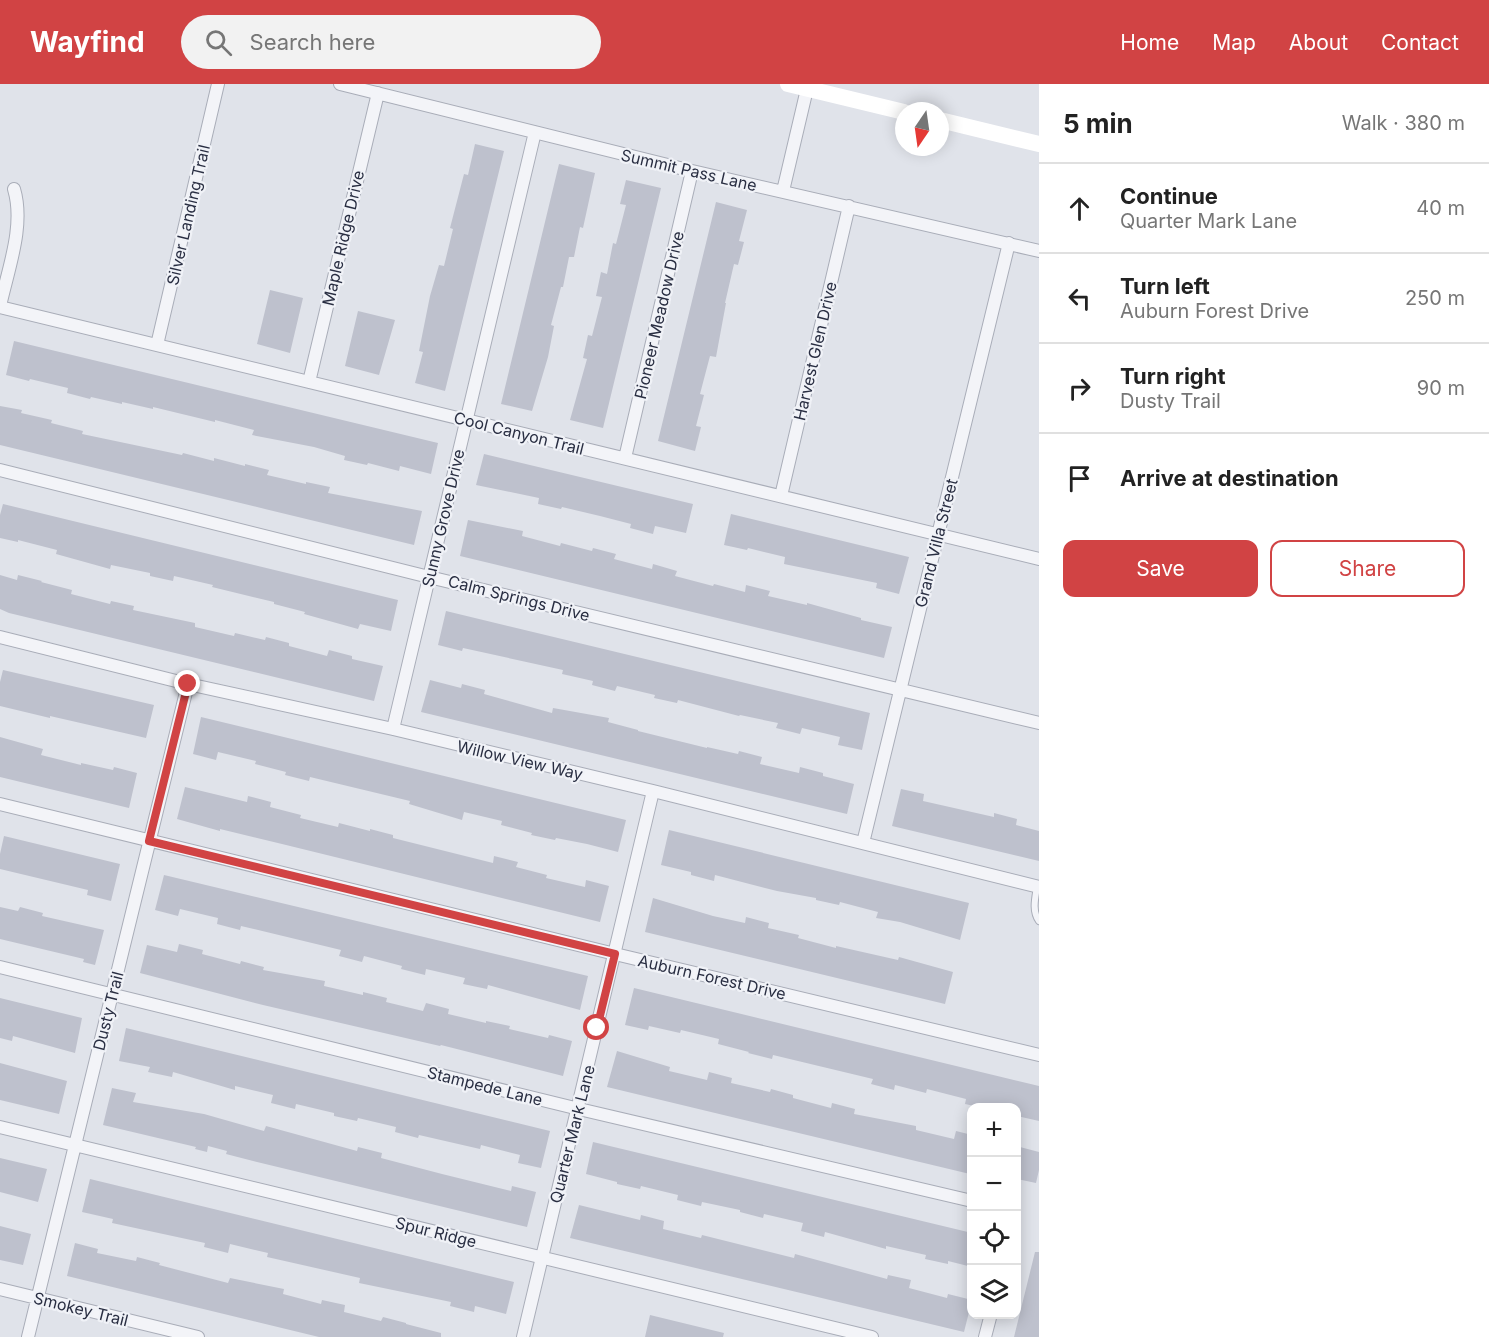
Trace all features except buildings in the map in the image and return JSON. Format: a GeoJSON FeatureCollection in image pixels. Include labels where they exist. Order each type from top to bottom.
{"type":"FeatureCollection","features":[{"type":"Feature","properties":{"kind":"street","name":"Silver Landing Trail"},"geometry":{"type":"LineString","coordinates":[[157,345],[218,84]]}},
{"type":"Feature","properties":{"kind":"street","name":"Summit Pass Lane"},"geometry":{"type":"LineString","coordinates":[[340,84],[692,171],[1039,251]]}},
{"type":"Feature","properties":{"kind":"street"},"geometry":{"type":"LineString","coordinates":[[788,84],[895,110]]}},
{"type":"Feature","properties":{"kind":"street"},"geometry":{"type":"LineString","coordinates":[[783,191],[807,88]]}},
{"type":"Feature","properties":{"kind":"street","name":"Maple Ridge Drive"},"geometry":{"type":"LineString","coordinates":[[309,382],[378,93]]}},
{"type":"Feature","properties":{"kind":"street"},"geometry":{"type":"LineString","coordinates":[[949,122],[1039,144]]}},
{"type":"Feature","properties":{"kind":"street","name":"Sunny Grove Drive"},"geometry":{"type":"LineString","coordinates":[[393,729],[535,132]]}},
{"type":"Feature","properties":{"kind":"street","name":"Pioneer Meadow Drive"},"geometry":{"type":"LineString","coordinates":[[625,458],[692,171]]}},
{"type":"Feature","properties":{"kind":"street"},"geometry":{"type":"LineString","coordinates":[[0,307],[18,220],[18,204],[14,189]]}},
{"type":"Feature","properties":{"kind":"street","name":"Harvest Glen Drive"},"geometry":{"type":"LineString","coordinates":[[781,496],[849,206]]}},
{"type":"Feature","properties":{"kind":"street","name":"Grand Villa Street"},"geometry":{"type":"LineString","coordinates":[[863,843],[1009,243]]}},
{"type":"Feature","properties":{"kind":"street","name":"Cool Canyon Trail"},"geometry":{"type":"LineString","coordinates":[[0,307],[1039,559]]}},
{"type":"Feature","properties":{"kind":"street","name":"Calm Springs Drive"},"geometry":{"type":"LineString","coordinates":[[0,470],[429,577],[1039,723]]}},
{"type":"Feature","properties":{"kind":"street","name":"Willow View Way"},"geometry":{"type":"LineString","coordinates":[[0,637],[188,684],[393,729],[652,791],[1038,887]]}},
{"type":"Feature","properties":{"kind":"street","name":"Dusty Trail"},"geometry":{"type":"LineString","coordinates":[[28,1337],[188,684]]}},
{"type":"Feature","properties":{"kind":"street","name":"Quarter Mark Lane"},"geometry":{"type":"LineString","coordinates":[[523,1337],[579,1109],[652,791]]}},
{"type":"Feature","properties":{"kind":"street","name":"Auburn Forest Drive"},"geometry":{"type":"LineString","coordinates":[[0,804],[1039,1055]]}},
{"type":"Feature","properties":{"kind":"street","name":"Stampede Lane"},"geometry":{"type":"LineString","coordinates":[[0,967],[579,1109],[967,1200]]}},
{"type":"Feature","properties":{"kind":"street","name":"Spur Ridge"},"geometry":{"type":"LineString","coordinates":[[0,1127],[872,1337]]}},
{"type":"Feature","properties":{"kind":"street","name":"Smokey Trail"},"geometry":{"type":"LineString","coordinates":[[0,1289],[198,1337]]}},
{"type":"Feature","properties":{"kind":"street"},"geometry":{"type":"LineString","coordinates":[[985,1337],[990,1319]]}},
{"type":"Feature","properties":{"kind":"lane"},"geometry":{"type":"LineString","coordinates":[[1038,887],[1034,907],[1035,916],[1039,921]]}},
{"type":"Feature","properties":{"kind":"route"},"geometry":{"type":"LineString","coordinates":[[188,684],[149,841],[615,954],[597,1028]]}}]}
